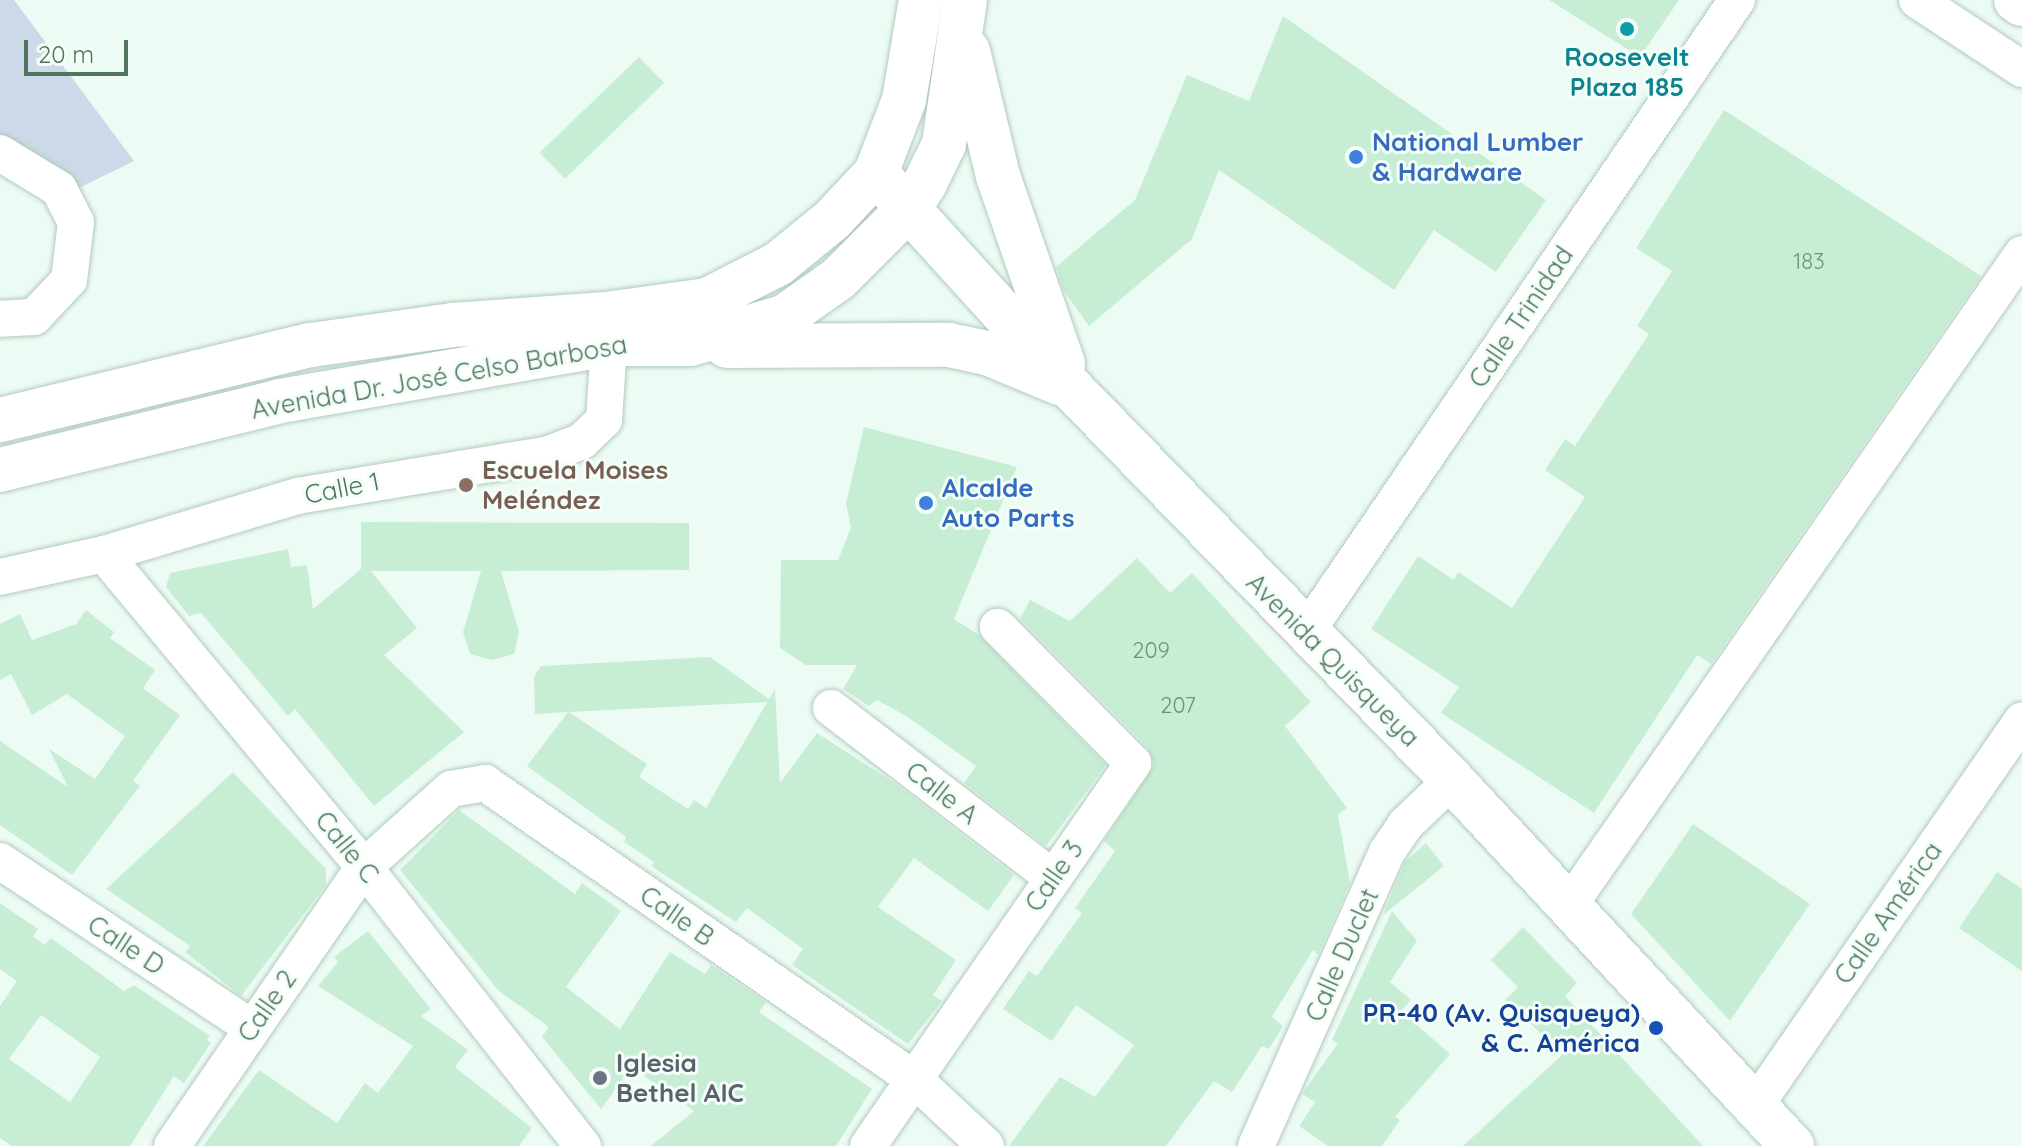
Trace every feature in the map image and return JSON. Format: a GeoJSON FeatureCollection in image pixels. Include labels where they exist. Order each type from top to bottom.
{"type":"FeatureCollection","features":[{"type":"Feature","properties":{"kind":"street","name":"Avenida Dr. José Celso Barbosa"},"geometry":{"type":"LineString","coordinates":[[0,470],[280,401],[608,329],[707,300],[778,264],[832,220],[876,173],[904,100],[921,0]]}},
{"type":"Feature","properties":{"kind":"street","name":"Calle Trinidad"},"geometry":{"type":"LineString","coordinates":[[1305,634],[1737,0]]}},
{"type":"Feature","properties":{"kind":"street"},"geometry":{"type":"LineString","coordinates":[[1917,0],[2022,69]]}},
{"type":"Feature","properties":{"kind":"street"},"geometry":{"type":"LineString","coordinates":[[2016,0],[2022,4]]}},
{"type":"Feature","properties":{"kind":"street","name":"Avenida Dr. José Celso Barbosa"},"geometry":{"type":"LineString","coordinates":[[0,420],[311,345],[453,325],[608,329],[690,344],[795,311],[838,279],[910,207],[944,144],[964,12]]}},
{"type":"Feature","properties":{"kind":"street"},"geometry":{"type":"LineString","coordinates":[[964,12],[1002,190],[1072,389]]}},
{"type":"Feature","properties":{"kind":"street"},"geometry":{"type":"LineString","coordinates":[[0,153],[59,189],[76,222],[69,280],[34,317],[0,319]]}},
{"type":"Feature","properties":{"kind":"street","name":"Avenida Quisqueya"},"geometry":{"type":"LineString","coordinates":[[876,173],[1072,389],[1305,634],[1452,780],[1792,1146]]}},
{"type":"Feature","properties":{"kind":"street"},"geometry":{"type":"LineString","coordinates":[[1568,907],[2022,254]]}},
{"type":"Feature","properties":{"kind":"street","name":"Calle 1"},"geometry":{"type":"LineString","coordinates":[[0,577],[104,554],[297,496],[546,455],[582,441],[604,420],[608,329]]}},
{"type":"Feature","properties":{"kind":"street"},"geometry":{"type":"LineString","coordinates":[[690,344],[773,349],[949,345],[1014,362],[1072,389]]}},
{"type":"Feature","properties":{"kind":"street","name":"Calle C"},"geometry":{"type":"LineString","coordinates":[[104,554],[364,867],[583,1146]]}},
{"type":"Feature","properties":{"kind":"street","name":"Calle 3"},"geometry":{"type":"LineString","coordinates":[[868,1146],[1133,763],[998,627]]}},
{"type":"Feature","properties":{"kind":"street","name":"Calle A"},"geometry":{"type":"LineString","coordinates":[[831,708],[1053,878]]}},
{"type":"Feature","properties":{"kind":"street","name":"Calle América"},"geometry":{"type":"LineString","coordinates":[[1755,1106],[2022,721]]}},
{"type":"Feature","properties":{"kind":"street","name":"Calle Duclet"},"geometry":{"type":"LineString","coordinates":[[1256,1146],[1387,852],[1406,824],[1452,780]]}},
{"type":"Feature","properties":{"kind":"street","name":"Calle B"},"geometry":{"type":"LineString","coordinates":[[364,867],[451,789],[485,783],[914,1079],[986,1146]]}},
{"type":"Feature","properties":{"kind":"street","name":"Calle D"},"geometry":{"type":"LineString","coordinates":[[0,861],[252,1028]]}},
{"type":"Feature","properties":{"kind":"street","name":"Calle 2"},"geometry":{"type":"LineString","coordinates":[[172,1146],[364,867]]}},
{"type":"Feature","properties":{"kind":"shaded area"},"geometry":{"type":"Polygon","coordinates":[[[0,0],[14,0],[134,161],[77,189],[0,138],[0,0]]]}},
{"type":"Feature","properties":{"kind":"building","name":"Roosevelt Plaza 185"},"geometry":{"type":"Polygon","coordinates":[[[1549,0],[1679,0],[1640,57],[1549,0]]]}},
{"type":"Feature","properties":{"kind":"building","name":"National Lumber & Hardware"},"geometry":{"type":"Polygon","coordinates":[[[1283,16],[1546,200],[1496,272],[1434,230],[1394,290],[1219,170],[1192,239],[1089,326],[1064,291],[1056,267],[1135,200],[1187,75],[1249,101],[1283,16]]]}},
{"type":"Feature","properties":{"kind":"building"},"geometry":{"type":"Polygon","coordinates":[[[639,57],[664,83],[565,179],[540,153],[639,57]]]}},
{"type":"Feature","properties":{"kind":"building"},"geometry":{"type":"Polygon","coordinates":[[[1724,110],[1981,276],[1711,664],[1697,655],[1594,813],[1441,713],[1459,687],[1371,629],[1418,556],[1454,580],[1458,572],[1512,608],[1585,497],[1545,470],[1565,439],[1575,446],[1649,334],[1637,326],[1672,271],[1636,248],[1724,110]]]}},
{"type":"Feature","properties":{"kind":"building"},"geometry":{"type":"Polygon","coordinates":[[[864,427],[1017,467],[954,619],[979,635],[1106,765],[1046,846],[964,783],[976,766],[906,716],[877,700],[869,706],[843,689],[857,665],[806,665],[780,648],[781,560],[838,560],[851,528],[846,503],[864,427]]]}},
{"type":"Feature","properties":{"kind":"building"},"geometry":{"type":"Polygon","coordinates":[[[361,522],[689,523],[689,570],[501,571],[519,632],[514,654],[492,660],[470,654],[463,632],[481,571],[371,571],[417,628],[384,655],[464,732],[374,806],[295,709],[288,716],[201,613],[189,616],[166,587],[170,573],[288,549],[291,567],[307,565],[313,609],[361,569],[361,522]]]}},
{"type":"Feature","properties":{"kind":"building"},"geometry":{"type":"Polygon","coordinates":[[[1137,558],[1170,593],[1192,573],[1311,702],[1285,726],[1347,808],[1338,815],[1350,883],[1318,955],[1313,950],[1272,1017],[1283,1026],[1269,1049],[1262,1046],[1232,1092],[1214,1081],[1166,1146],[1009,1146],[1060,1077],[1095,1097],[1134,1045],[1076,1005],[1052,1041],[1003,1009],[1029,971],[1037,976],[1082,913],[1075,908],[1115,851],[1104,841],[1154,765],[1148,748],[1020,619],[1030,600],[1070,621],[1137,558]]]}},
{"type":"Feature","properties":{"kind":"building"},"geometry":{"type":"Polygon","coordinates":[[[86,610],[114,632],[110,638],[155,670],[143,688],[180,715],[133,781],[140,786],[72,875],[0,825],[0,741],[68,787],[49,749],[95,779],[125,736],[67,694],[32,715],[11,674],[0,680],[0,624],[20,614],[32,640],[76,624],[86,610]]]}},
{"type":"Feature","properties":{"kind":"building"},"geometry":{"type":"Polygon","coordinates":[[[710,657],[769,699],[775,689],[780,783],[817,733],[896,784],[1014,875],[988,911],[914,858],[878,907],[956,960],[933,995],[942,1001],[908,1044],[792,965],[803,949],[747,908],[736,922],[651,866],[654,862],[624,842],[626,837],[527,766],[568,712],[535,714],[534,677],[541,666],[710,657]],[[767,702],[569,712],[647,764],[639,777],[688,809],[694,800],[706,808],[767,702]]]}},
{"type":"Feature","properties":{"kind":"building"},"geometry":{"type":"Polygon","coordinates":[[[233,772],[326,869],[326,885],[241,996],[185,952],[190,946],[106,889],[233,772]]]}},
{"type":"Feature","properties":{"kind":"building"},"geometry":{"type":"Polygon","coordinates":[[[459,810],[575,894],[582,883],[621,911],[566,987],[620,1029],[670,952],[705,974],[711,965],[766,1002],[759,1012],[872,1089],[836,1146],[651,1146],[694,1111],[631,1067],[601,1109],[542,1037],[549,1027],[499,991],[400,870],[459,810]]]}},
{"type":"Feature","properties":{"kind":"building"},"geometry":{"type":"Polygon","coordinates":[[[1693,824],[1810,904],[1730,1021],[1631,914],[1693,824]]]}},
{"type":"Feature","properties":{"kind":"building"},"geometry":{"type":"Polygon","coordinates":[[[1426,843],[1444,866],[1383,915],[1405,862],[1426,843]]]}},
{"type":"Feature","properties":{"kind":"building"},"geometry":{"type":"Polygon","coordinates":[[[1997,872],[2022,889],[2022,971],[1959,928],[1997,872]]]}},
{"type":"Feature","properties":{"kind":"building"},"geometry":{"type":"Polygon","coordinates":[[[0,903],[38,929],[33,936],[44,945],[51,938],[124,991],[134,985],[210,1036],[207,1040],[211,1043],[184,1083],[174,1076],[130,1146],[12,1146],[0,1138],[0,1006],[17,981],[0,969],[0,903]],[[41,1015],[9,1059],[70,1102],[100,1057],[41,1015]]]}},
{"type":"Feature","properties":{"kind":"building"},"geometry":{"type":"Polygon","coordinates":[[[1392,911],[1417,941],[1390,982],[1411,1000],[1401,1011],[1450,1054],[1395,1117],[1400,1120],[1382,1146],[1328,1146],[1299,1126],[1315,1102],[1302,1094],[1338,1043],[1332,1040],[1392,911]]]}},
{"type":"Feature","properties":{"kind":"building"},"geometry":{"type":"Polygon","coordinates":[[[1523,927],[1577,983],[1565,996],[1703,1146],[1463,1146],[1563,1054],[1505,1000],[1518,987],[1491,960],[1523,927]]]}},
{"type":"Feature","properties":{"kind":"building"},"geometry":{"type":"Polygon","coordinates":[[[368,931],[431,1009],[421,1016],[468,1050],[455,1067],[532,1128],[519,1146],[203,1146],[259,1070],[337,1123],[365,1083],[378,1093],[413,1046],[318,986],[338,962],[334,957],[368,931]]]}},
{"type":"Feature","properties":{"kind":"place","name":"Roosevelt Plaza 185"},"geometry":{"type":"Point","coordinates":[1627,29]}},
{"type":"Feature","properties":{"kind":"place","name":"National Lumber & Hardware"},"geometry":{"type":"Point","coordinates":[1356,157]}},
{"type":"Feature","properties":{"kind":"place","name":"Escuela Moises Meléndez"},"geometry":{"type":"Point","coordinates":[466,485]}},
{"type":"Feature","properties":{"kind":"place","name":"Alcalde Auto Parts"},"geometry":{"type":"Point","coordinates":[926,503]}},
{"type":"Feature","properties":{"kind":"place","name":"PR-40 (Av. Quisqueya) & C. América"},"geometry":{"type":"Point","coordinates":[1656,1028]}},
{"type":"Feature","properties":{"kind":"place","name":"Iglesia Bethel AIC"},"geometry":{"type":"Point","coordinates":[600,1078]}}]}
